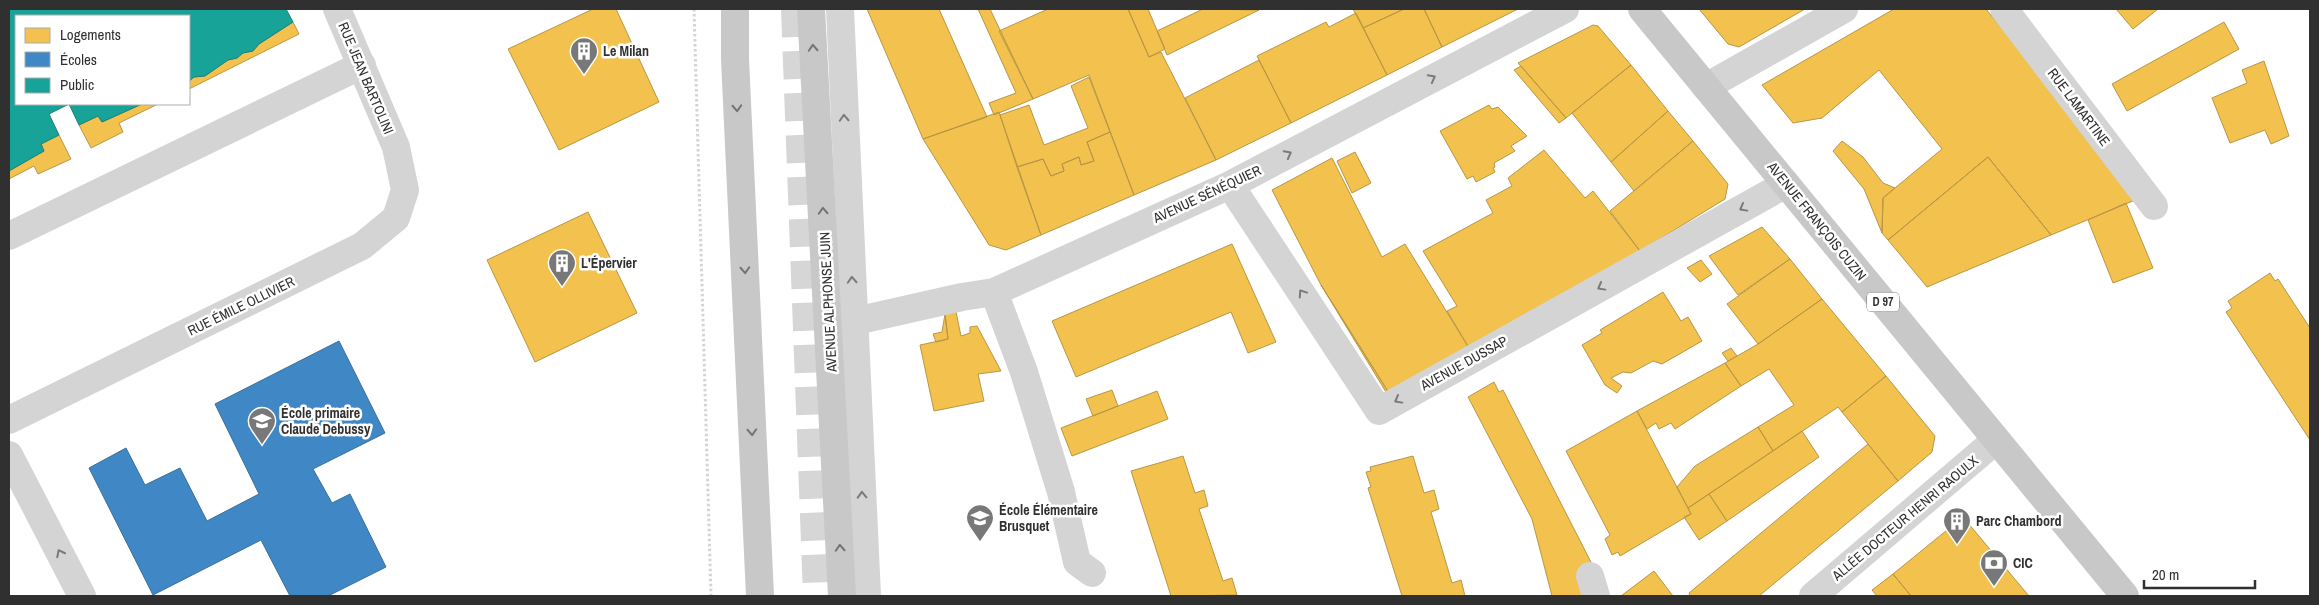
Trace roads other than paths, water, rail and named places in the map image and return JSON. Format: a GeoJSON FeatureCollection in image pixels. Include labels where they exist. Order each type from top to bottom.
{"type":"FeatureCollection","features":[{"type":"Feature","properties":{"kind":"main road"},"geometry":{"type":"LineString","coordinates":[[735,9],[735,59],[760,596]]}},
{"type":"Feature","properties":{"kind":"main road","name":"AVENUE ALPHONSE JUIN"},"geometry":{"type":"LineString","coordinates":[[811,9],[842,324],[842,596]]}},
{"type":"Feature","properties":{"kind":"main road","name":"AVENUE FRANÇOIS CUZIN"},"geometry":{"type":"LineString","coordinates":[[1642,9],[2125,596]]}},
{"type":"Feature","properties":{"kind":"street","name":"RUE JEAN BARTOLINI"},"geometry":{"type":"LineString","coordinates":[[337,9],[396,148]]}},
{"type":"Feature","properties":{"kind":"street"},"geometry":{"type":"LineString","coordinates":[[840,9],[842,324],[867,596]]}},
{"type":"Feature","properties":{"kind":"street","name":"AVENUE SÉNÉQUIER"},"geometry":{"type":"LineString","coordinates":[[842,324],[994,292],[1230,185],[1565,9]]}},
{"type":"Feature","properties":{"kind":"street"},"geometry":{"type":"LineString","coordinates":[[1706,87],[1844,9]]}},
{"type":"Feature","properties":{"kind":"street","name":"RUE LAMARTINE"},"geometry":{"type":"LineString","coordinates":[[2004,9],[2154,206]]}},
{"type":"Feature","properties":{"kind":"street"},"geometry":{"type":"LineString","coordinates":[[9,236],[362,65]]}},
{"type":"Feature","properties":{"kind":"street","name":"RUE ÉMILE OLLIVIER"},"geometry":{"type":"LineString","coordinates":[[11,421],[362,246],[396,218],[405,190],[396,148]]}},
{"type":"Feature","properties":{"kind":"street","name":"AVENUE DUSSAP"},"geometry":{"type":"LineString","coordinates":[[1230,185],[1379,411],[1786,184]]}},
{"type":"Feature","properties":{"kind":"street"},"geometry":{"type":"LineString","coordinates":[[994,292],[1024,372],[1061,492],[1077,562],[1092,573]]}},
{"type":"Feature","properties":{"kind":"street","name":"ALLÉE DOCTEUR HENRI RAOULX"},"geometry":{"type":"LineString","coordinates":[[1813,596],[1996,440]]}},
{"type":"Feature","properties":{"kind":"street"},"geometry":{"type":"LineString","coordinates":[[9,455],[82,596]]}},
{"type":"Feature","properties":{"kind":"tunnel"},"geometry":{"type":"LineString","coordinates":[[795,9],[817,596]]}},
{"type":"Feature","properties":{"kind":"place","name":"Le Milan"},"geometry":{"type":"Point","coordinates":[584,75]}},
{"type":"Feature","properties":{"kind":"place","name":"L'Épervier"},"geometry":{"type":"Point","coordinates":[562,287]}},
{"type":"Feature","properties":{"kind":"place","name":"École primaire Claude Debussy"},"geometry":{"type":"Point","coordinates":[262,445]}},
{"type":"Feature","properties":{"kind":"place","name":"École Élémentaire Brusquet"},"geometry":{"type":"Point","coordinates":[980,542]}},
{"type":"Feature","properties":{"kind":"place","name":"Parc Chambord"},"geometry":{"type":"Point","coordinates":[1957,545]}},
{"type":"Feature","properties":{"kind":"place","name":"CIC"},"geometry":{"type":"Point","coordinates":[1994,587]}}]}
